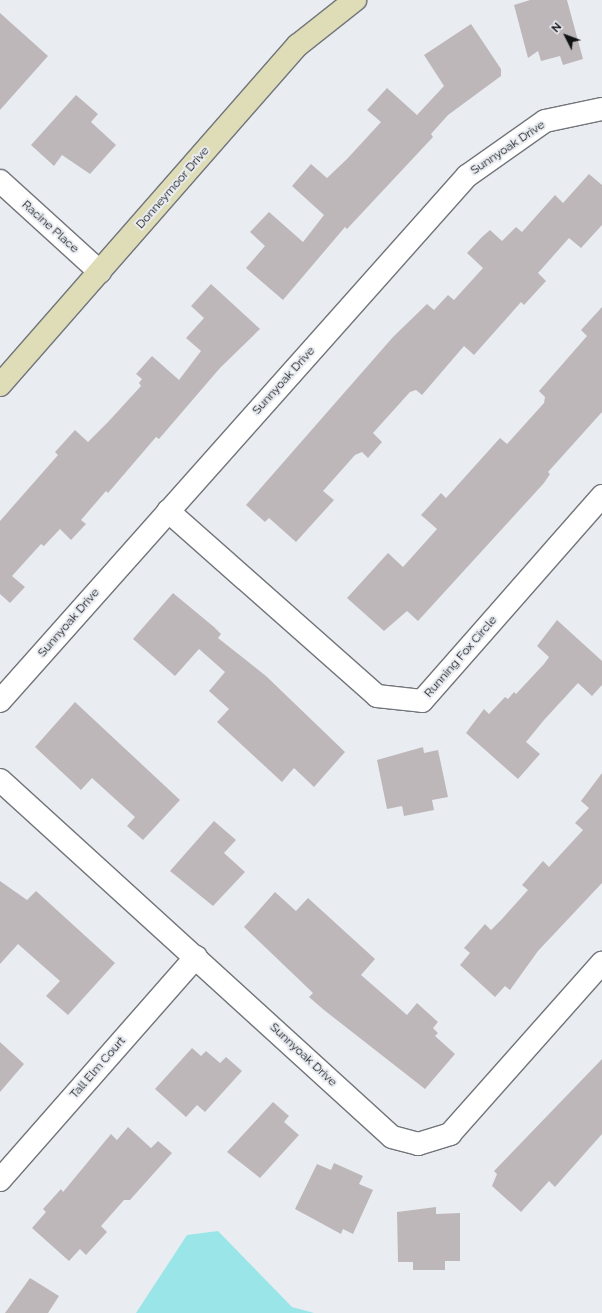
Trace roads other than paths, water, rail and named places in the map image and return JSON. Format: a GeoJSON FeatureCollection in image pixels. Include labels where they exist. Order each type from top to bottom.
{"type":"FeatureCollection","features":[{"type":"Feature","properties":{"kind":"street","name":"Donneymoor Drive"},"geometry":{"type":"LineString","coordinates":[[0,385],[298,45],[355,0]]}},
{"type":"Feature","properties":{"kind":"street","name":"Sunnyoak Drive"},"geometry":{"type":"LineString","coordinates":[[0,701],[467,176],[545,121],[602,109]]}},
{"type":"Feature","properties":{"kind":"street","name":"Racine Place"},"geometry":{"type":"LineString","coordinates":[[0,181],[100,272]]}},
{"type":"Feature","properties":{"kind":"street","name":"Running Fox Circle"},"geometry":{"type":"LineString","coordinates":[[168,511],[377,696],[422,701],[602,496]]}},
{"type":"Feature","properties":{"kind":"street","name":"Sunnyoak Drive"},"geometry":{"type":"LineString","coordinates":[[0,780],[196,956],[392,1137],[418,1144],[450,1134],[602,963]]}},
{"type":"Feature","properties":{"kind":"street","name":"Tall Elm Court"},"geometry":{"type":"LineString","coordinates":[[0,1180],[196,956]]}},
{"type":"Feature","properties":{"kind":"water"},"geometry":{"type":"Polygon","coordinates":[[[218,1231],[292,1307],[314,1313],[136,1313],[187,1235],[218,1231]]]}}]}
